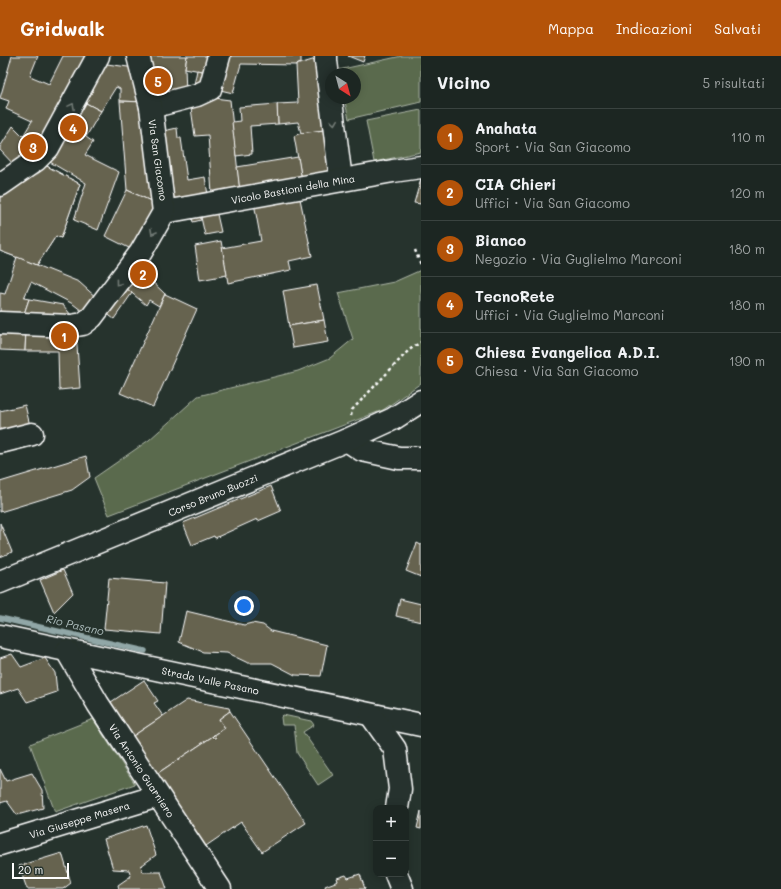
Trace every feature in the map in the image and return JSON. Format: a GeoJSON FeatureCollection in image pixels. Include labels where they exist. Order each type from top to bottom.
{"type":"FeatureCollection","features":[{"type":"Feature","properties":{"kind":"street"},"geometry":{"type":"LineString","coordinates":[[0,185],[36,160],[48,148],[98,56]]}},
{"type":"Feature","properties":{"kind":"street","name":"Via San Giacomo"},"geometry":{"type":"LineString","coordinates":[[0,323],[71,326],[83,324],[92,316],[141,252],[164,212],[151,107],[138,56]]}},
{"type":"Feature","properties":{"kind":"street"},"geometry":{"type":"LineString","coordinates":[[151,107],[197,95],[210,89],[219,56]]}},
{"type":"Feature","properties":{"kind":"street"},"geometry":{"type":"LineString","coordinates":[[326,56],[341,180]]}},
{"type":"Feature","properties":{"kind":"street","name":"Vicolo Bastioni della Mina"},"geometry":{"type":"LineString","coordinates":[[164,212],[421,167]]}},
{"type":"Feature","properties":{"kind":"street","name":"Corso Bruno Buozzi"},"geometry":{"type":"LineString","coordinates":[[0,582],[347,440],[393,419],[421,401]]}},
{"type":"Feature","properties":{"kind":"street"},"geometry":{"type":"LineString","coordinates":[[0,442],[32,434]]}},
{"type":"Feature","properties":{"kind":"street"},"geometry":{"type":"LineString","coordinates":[[347,440],[362,450],[399,458],[421,458]]}},
{"type":"Feature","properties":{"kind":"street","name":"Strada Valle Pasano"},"geometry":{"type":"LineString","coordinates":[[0,636],[421,725]]}},
{"type":"Feature","properties":{"kind":"street","name":"Via Antonio Guarniero"},"geometry":{"type":"LineString","coordinates":[[67,651],[98,704],[220,889]]}},
{"type":"Feature","properties":{"kind":"street"},"geometry":{"type":"LineString","coordinates":[[371,715],[395,749],[400,789],[397,805]]}},
{"type":"Feature","properties":{"kind":"street","name":"Via Giuseppe Masera"},"geometry":{"type":"LineString","coordinates":[[0,844],[158,796]]}},
{"type":"Feature","properties":{"kind":"street"},"geometry":{"type":"LineString","coordinates":[[397,877],[402,889]]}},
{"type":"Feature","properties":{"kind":"path"},"geometry":{"type":"LineString","coordinates":[[415,250],[421,265]]}},
{"type":"Feature","properties":{"kind":"path"},"geometry":{"type":"LineString","coordinates":[[347,440],[352,410],[409,350],[421,342]]}},
{"type":"Feature","properties":{"kind":"green space"},"geometry":{"type":"Polygon","coordinates":[[[402,56],[421,56],[421,102],[349,119],[345,104],[361,104],[361,68],[347,68],[402,56]]]}},
{"type":"Feature","properties":{"kind":"green space"},"geometry":{"type":"Polygon","coordinates":[[[421,110],[421,152],[374,162],[366,121],[421,110]]]}},
{"type":"Feature","properties":{"kind":"green space"},"geometry":{"type":"Polygon","coordinates":[[[421,270],[421,383],[383,410],[109,515],[94,478],[149,440],[198,396],[298,371],[330,358],[353,339],[338,293],[394,282],[421,270]]]}},
{"type":"Feature","properties":{"kind":"green space"},"geometry":{"type":"Polygon","coordinates":[[[283,715],[311,721],[314,725],[303,732],[333,775],[318,785],[297,753],[294,725],[282,725],[281,717],[283,715]]]}},
{"type":"Feature","properties":{"kind":"green space"},"geometry":{"type":"Polygon","coordinates":[[[93,719],[135,784],[55,812],[30,744],[93,719]]]}},
{"type":"Feature","properties":{"kind":"building"},"geometry":{"type":"Polygon","coordinates":[[[12,56],[38,56],[30,76],[49,84],[63,56],[88,56],[45,137],[15,166],[0,150],[0,147],[13,126],[23,136],[32,121],[6,109],[9,101],[0,98],[12,56]]]}},
{"type":"Feature","properties":{"kind":"building"},"geometry":{"type":"Polygon","coordinates":[[[144,56],[187,56],[185,68],[186,93],[153,101],[144,56]]]}},
{"type":"Feature","properties":{"kind":"building"},"geometry":{"type":"Polygon","coordinates":[[[187,56],[215,56],[211,73],[185,68],[187,56]]]}},
{"type":"Feature","properties":{"kind":"building"},"geometry":{"type":"Polygon","coordinates":[[[227,56],[301,56],[301,63],[296,65],[241,64],[233,93],[216,89],[227,56]]]}},
{"type":"Feature","properties":{"kind":"building"},"geometry":{"type":"Polygon","coordinates":[[[348,56],[365,56],[363,62],[348,56]]]}},
{"type":"Feature","properties":{"kind":"building"},"geometry":{"type":"Polygon","coordinates":[[[319,58],[324,130],[301,133],[298,122],[278,124],[277,104],[298,103],[296,65],[319,58]]]}},
{"type":"Feature","properties":{"kind":"building"},"geometry":{"type":"Polygon","coordinates":[[[107,64],[135,68],[144,102],[120,101],[120,89],[116,87],[101,111],[84,102],[107,64]]]}},
{"type":"Feature","properties":{"kind":"building"},"geometry":{"type":"Polygon","coordinates":[[[197,70],[211,73],[193,90],[197,70]]]}},
{"type":"Feature","properties":{"kind":"building"},"geometry":{"type":"Polygon","coordinates":[[[214,98],[230,100],[240,191],[212,194],[208,135],[195,136],[190,101],[214,98]]]}},
{"type":"Feature","properties":{"kind":"building"},"geometry":{"type":"Polygon","coordinates":[[[120,101],[144,102],[155,203],[127,190],[120,101]]]}},
{"type":"Feature","properties":{"kind":"building"},"geometry":{"type":"Polygon","coordinates":[[[84,102],[101,111],[86,137],[93,142],[85,155],[119,172],[98,230],[74,220],[86,183],[48,161],[84,102]]]}},
{"type":"Feature","properties":{"kind":"building"},"geometry":{"type":"Polygon","coordinates":[[[277,104],[278,124],[250,126],[252,154],[236,156],[232,122],[240,121],[239,107],[277,104]]]}},
{"type":"Feature","properties":{"kind":"building"},"geometry":{"type":"Polygon","coordinates":[[[177,128],[178,138],[181,138],[187,180],[205,177],[208,195],[167,201],[159,132],[177,128]]]}},
{"type":"Feature","properties":{"kind":"building"},"geometry":{"type":"Polygon","coordinates":[[[324,130],[330,170],[324,178],[302,181],[294,136],[301,133],[324,130]]]}},
{"type":"Feature","properties":{"kind":"building"},"geometry":{"type":"Polygon","coordinates":[[[298,157],[302,181],[240,191],[237,167],[298,157]]]}},
{"type":"Feature","properties":{"kind":"building"},"geometry":{"type":"Polygon","coordinates":[[[43,164],[80,184],[61,238],[56,236],[37,265],[0,251],[0,195],[43,164]],[[48,187],[6,218],[26,231],[48,187]]]}},
{"type":"Feature","properties":{"kind":"building"},"geometry":{"type":"Polygon","coordinates":[[[43,164],[80,184],[61,238],[56,236],[37,265],[0,251],[0,195],[43,164]]]}},
{"type":"Feature","properties":{"kind":"building"},"geometry":{"type":"Polygon","coordinates":[[[421,179],[421,204],[414,203],[421,179]]]}},
{"type":"Feature","properties":{"kind":"building"},"geometry":{"type":"Polygon","coordinates":[[[127,190],[155,203],[133,250],[105,236],[127,190]]]}},
{"type":"Feature","properties":{"kind":"building"},"geometry":{"type":"Polygon","coordinates":[[[299,194],[312,256],[289,261],[291,270],[228,283],[222,248],[261,241],[254,203],[299,194]]]}},
{"type":"Feature","properties":{"kind":"building"},"geometry":{"type":"Polygon","coordinates":[[[216,210],[221,232],[205,235],[200,213],[216,210]]]}},
{"type":"Feature","properties":{"kind":"building"},"geometry":{"type":"Polygon","coordinates":[[[200,213],[201,220],[193,222],[191,215],[200,213]]]}},
{"type":"Feature","properties":{"kind":"building"},"geometry":{"type":"Polygon","coordinates":[[[221,241],[227,275],[200,280],[195,246],[221,241]]]}},
{"type":"Feature","properties":{"kind":"building"},"geometry":{"type":"Polygon","coordinates":[[[17,257],[79,282],[98,299],[86,314],[73,304],[31,282],[24,298],[29,299],[22,320],[0,317],[0,293],[5,294],[17,257]]]}},
{"type":"Feature","properties":{"kind":"building"},"geometry":{"type":"Polygon","coordinates":[[[136,266],[165,294],[159,306],[149,300],[146,305],[121,284],[136,266]]]}},
{"type":"Feature","properties":{"kind":"building"},"geometry":{"type":"Polygon","coordinates":[[[121,284],[132,293],[114,319],[102,310],[121,284]]]}},
{"type":"Feature","properties":{"kind":"building"},"geometry":{"type":"Polygon","coordinates":[[[317,285],[324,320],[289,326],[283,291],[317,285]]]}},
{"type":"Feature","properties":{"kind":"building"},"geometry":{"type":"Polygon","coordinates":[[[165,294],[197,309],[153,407],[120,393],[165,294]]]}},
{"type":"Feature","properties":{"kind":"building"},"geometry":{"type":"Polygon","coordinates":[[[29,299],[63,305],[75,320],[22,320],[29,299]]]}},
{"type":"Feature","properties":{"kind":"building"},"geometry":{"type":"Polygon","coordinates":[[[324,320],[328,342],[293,348],[289,326],[324,320]]]}},
{"type":"Feature","properties":{"kind":"building"},"geometry":{"type":"Polygon","coordinates":[[[0,328],[26,330],[25,351],[0,350],[0,328]]]}},
{"type":"Feature","properties":{"kind":"building"},"geometry":{"type":"Polygon","coordinates":[[[26,330],[76,331],[80,388],[59,390],[58,351],[25,351],[26,330]]]}},
{"type":"Feature","properties":{"kind":"building"},"geometry":{"type":"Polygon","coordinates":[[[25,405],[31,430],[0,438],[0,411],[25,405]]]}},
{"type":"Feature","properties":{"kind":"building"},"geometry":{"type":"Polygon","coordinates":[[[86,456],[90,477],[72,490],[0,512],[0,482],[86,456]]]}},
{"type":"Feature","properties":{"kind":"building"},"geometry":{"type":"Polygon","coordinates":[[[271,486],[281,511],[258,521],[257,519],[215,538],[214,536],[192,545],[183,523],[271,486]]]}},
{"type":"Feature","properties":{"kind":"building"},"geometry":{"type":"Polygon","coordinates":[[[0,523],[12,552],[0,557],[0,523]]]}},
{"type":"Feature","properties":{"kind":"building"},"geometry":{"type":"Polygon","coordinates":[[[417,543],[421,545],[421,577],[406,571],[417,543]]]}},
{"type":"Feature","properties":{"kind":"building"},"geometry":{"type":"Polygon","coordinates":[[[63,570],[73,593],[54,612],[40,580],[63,570]]]}},
{"type":"Feature","properties":{"kind":"building"},"geometry":{"type":"Polygon","coordinates":[[[109,578],[165,583],[161,634],[104,629],[109,578]]]}},
{"type":"Feature","properties":{"kind":"building"},"geometry":{"type":"Polygon","coordinates":[[[400,599],[421,604],[421,622],[396,616],[400,599]]]}},
{"type":"Feature","properties":{"kind":"building"},"geometry":{"type":"Polygon","coordinates":[[[186,611],[244,625],[252,623],[263,625],[271,631],[327,645],[321,676],[295,675],[272,663],[248,663],[227,653],[203,652],[179,642],[186,611]]]}},
{"type":"Feature","properties":{"kind":"building"},"geometry":{"type":"Polygon","coordinates":[[[12,654],[21,667],[45,658],[55,673],[57,692],[27,702],[18,688],[0,694],[0,658],[12,654]]]}},
{"type":"Feature","properties":{"kind":"building"},"geometry":{"type":"Polygon","coordinates":[[[144,680],[158,701],[154,703],[163,716],[130,738],[108,704],[144,680]]]}},
{"type":"Feature","properties":{"kind":"building"},"geometry":{"type":"Polygon","coordinates":[[[187,700],[229,708],[230,711],[219,719],[225,728],[155,775],[130,738],[187,700]]]}},
{"type":"Feature","properties":{"kind":"building"},"geometry":{"type":"Polygon","coordinates":[[[230,711],[306,823],[262,852],[241,822],[203,848],[155,775],[225,728],[219,719],[230,711]]]}},
{"type":"Feature","properties":{"kind":"building"},"geometry":{"type":"Polygon","coordinates":[[[0,769],[6,781],[32,773],[42,790],[43,808],[17,815],[7,801],[0,803],[0,769]]]}},
{"type":"Feature","properties":{"kind":"building"},"geometry":{"type":"Polygon","coordinates":[[[421,811],[421,829],[417,828],[421,811]]]}},
{"type":"Feature","properties":{"kind":"building"},"geometry":{"type":"Polygon","coordinates":[[[146,825],[156,855],[141,866],[143,872],[161,872],[167,889],[119,889],[118,885],[131,876],[129,870],[113,869],[104,839],[146,825]]]}},
{"type":"Feature","properties":{"kind":"building"},"geometry":{"type":"Polygon","coordinates":[[[62,853],[71,883],[63,889],[27,889],[19,866],[62,853]]]}},
{"type":"Feature","properties":{"kind":"building"},"geometry":{"type":"Polygon","coordinates":[[[360,874],[365,889],[326,889],[325,886],[338,881],[337,878],[346,875],[348,878],[360,874]]]}},
{"type":"Feature","properties":{"kind":"waterway","name":"Rio Pasano"},"geometry":{"type":"LineString","coordinates":[[0,618],[145,651]]}},
{"type":"Feature","properties":{"kind":"place","name":"Chiesa Evangelica A.D.I."},"geometry":{"type":"Point","coordinates":[158,81]}},
{"type":"Feature","properties":{"kind":"place","name":"TecnoRete"},"geometry":{"type":"Point","coordinates":[73,128]}},
{"type":"Feature","properties":{"kind":"place","name":"Bianco"},"geometry":{"type":"Point","coordinates":[33,147]}},
{"type":"Feature","properties":{"kind":"place","name":"CIA Chieri"},"geometry":{"type":"Point","coordinates":[143,274]}},
{"type":"Feature","properties":{"kind":"place","name":"Anahata"},"geometry":{"type":"Point","coordinates":[64,336]}}]}
